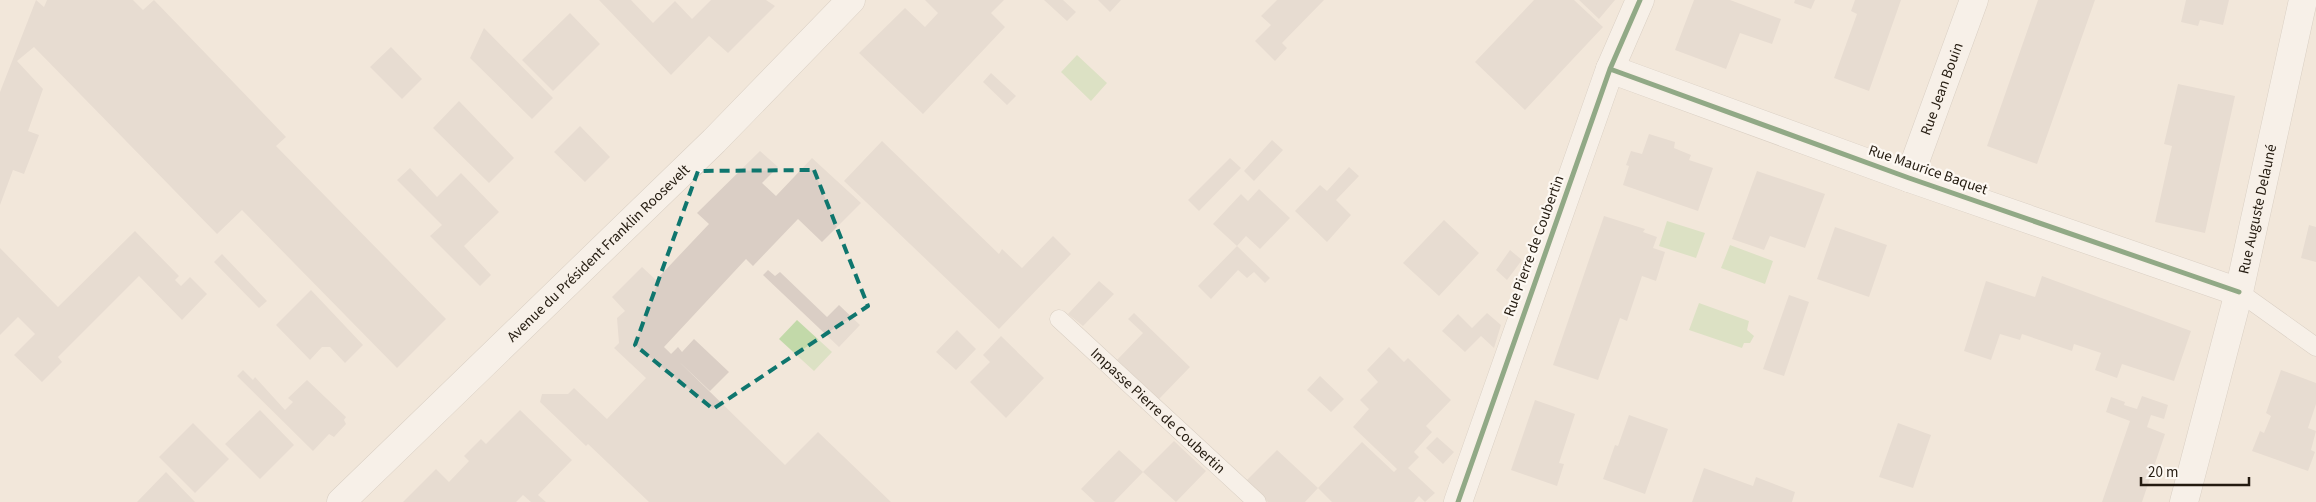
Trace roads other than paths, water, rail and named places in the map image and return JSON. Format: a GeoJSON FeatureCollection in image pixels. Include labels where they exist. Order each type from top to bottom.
{"type":"FeatureCollection","features":[{"type":"Feature","properties":{"kind":"street","name":"Avenue du Président Franklin Roosevelt"},"geometry":{"type":"LineString","coordinates":[[341,502],[714,141],[852,0]]}},
{"type":"Feature","properties":{"kind":"street","name":"Rue Pierre de Coubertin"},"geometry":{"type":"LineString","coordinates":[[1458,502],[1610,69],[1640,0]]}},
{"type":"Feature","properties":{"kind":"street","name":"Rue Jean Bouin"},"geometry":{"type":"LineString","coordinates":[[1909,178],[1974,0]]}},
{"type":"Feature","properties":{"kind":"street","name":"Rue Auguste Delauné"},"geometry":{"type":"LineString","coordinates":[[2184,502],[2240,292],[2304,0]]}},
{"type":"Feature","properties":{"kind":"street","name":"Rue Maurice Baquet"},"geometry":{"type":"LineString","coordinates":[[1610,69],[1909,178],[2240,292]]}},
{"type":"Feature","properties":{"kind":"lane"},"geometry":{"type":"LineString","coordinates":[[2240,292],[2316,347]]}},
{"type":"Feature","properties":{"kind":"lane","name":"Impasse Pierre de Coubertin"},"geometry":{"type":"LineString","coordinates":[[1059,319],[1257,502]]}}]}
